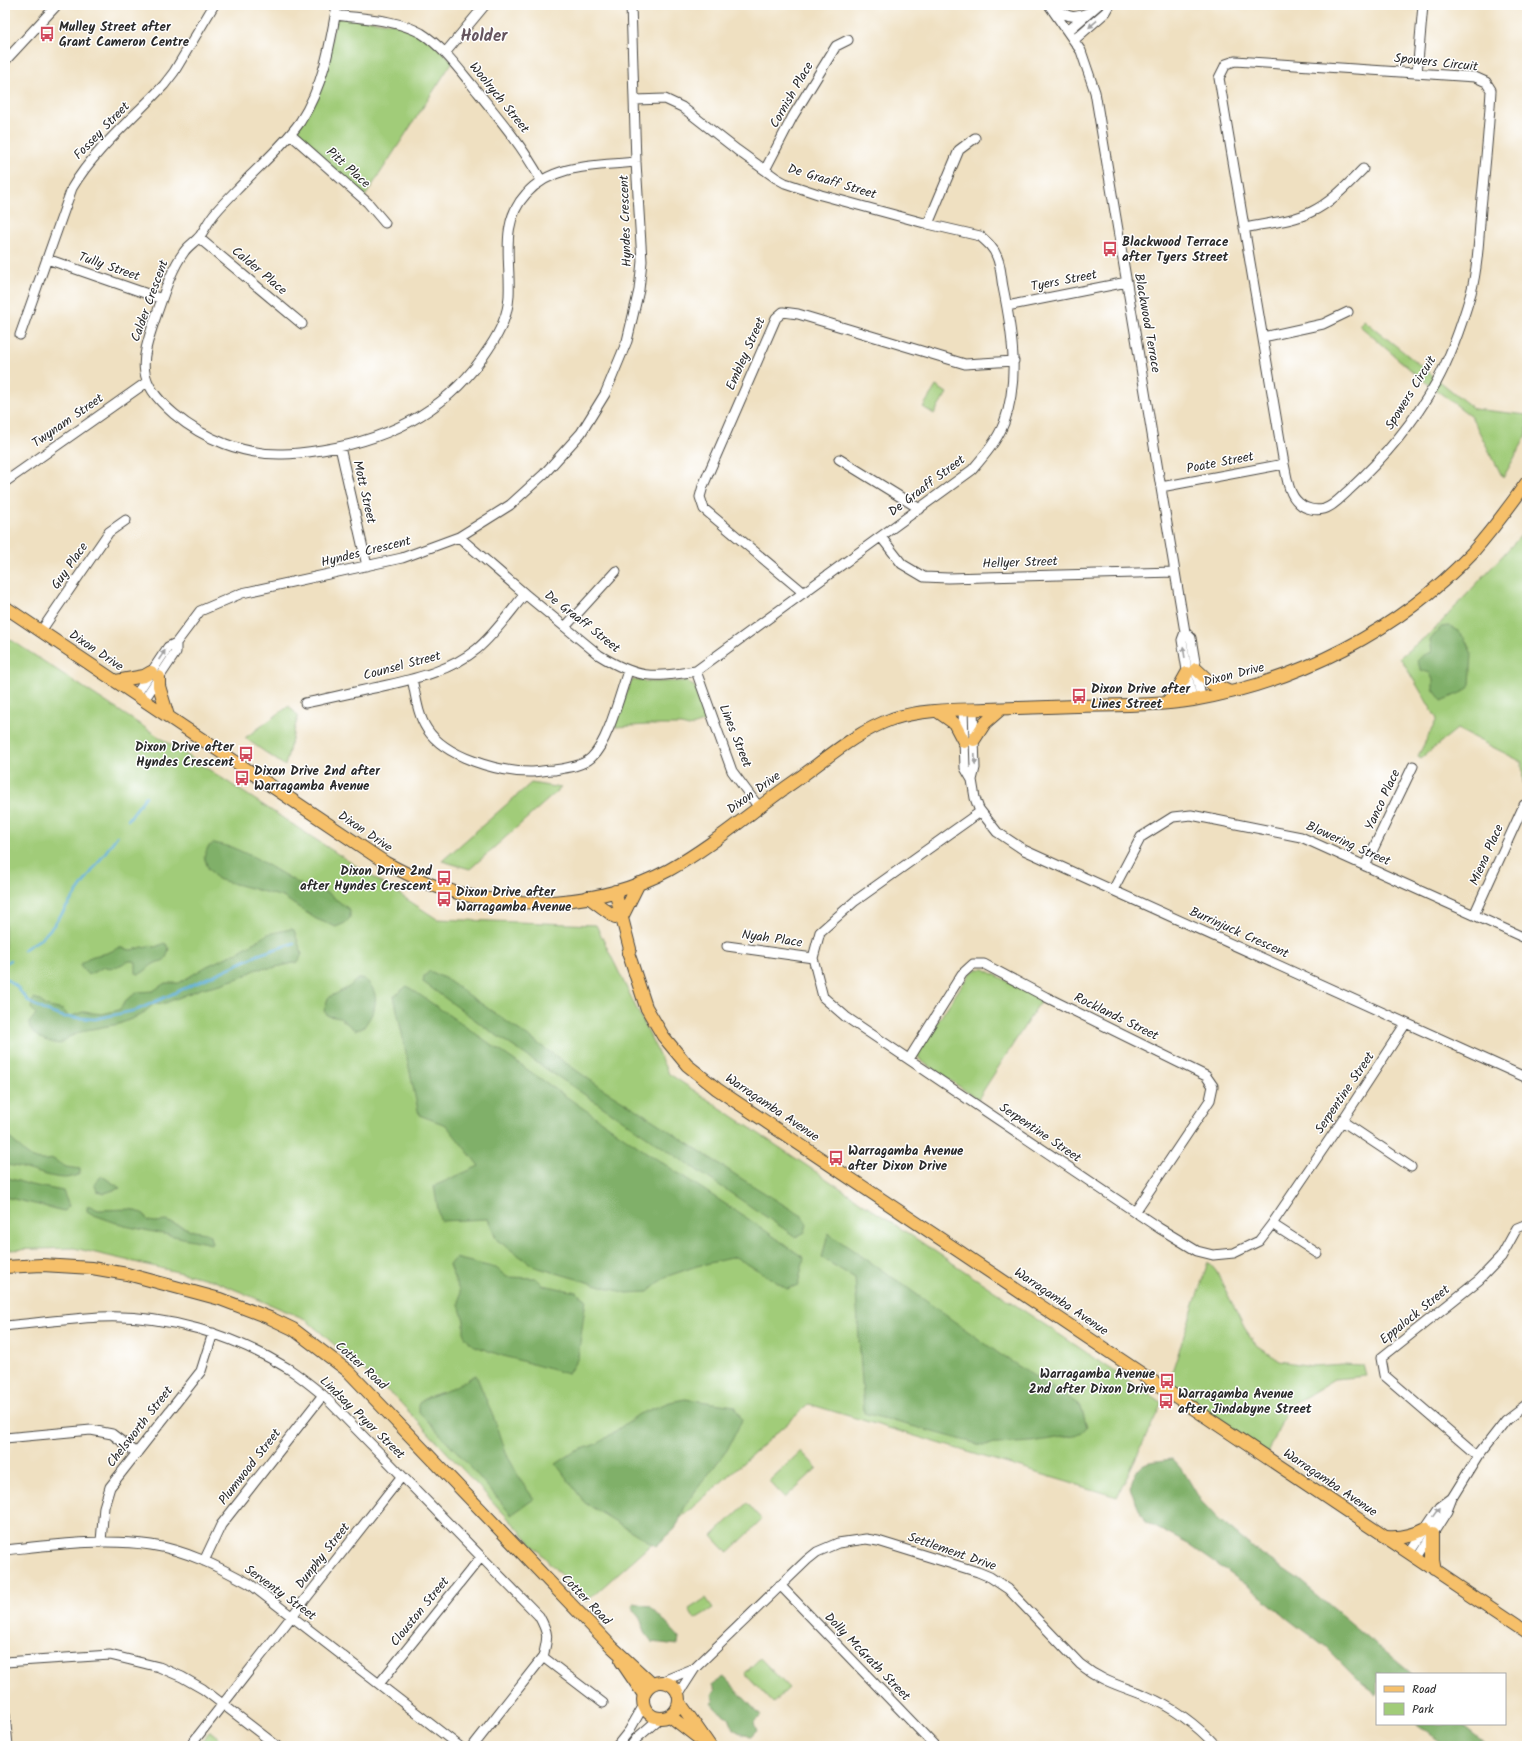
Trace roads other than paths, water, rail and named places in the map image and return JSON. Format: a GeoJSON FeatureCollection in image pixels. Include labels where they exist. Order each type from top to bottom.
{"type":"FeatureCollection","features":[{"type":"Feature","properties":{"kind":"main road","name":"Dixon Drive"},"geometry":{"type":"LineString","coordinates":[[5,607],[386,863],[416,878],[447,889],[494,900],[552,902],[612,892],[639,883],[667,871],[688,858],[861,733],[895,718],[937,711],[968,709],[1135,706],[1166,703],[1230,692],[1275,679],[1305,668],[1356,643],[1399,615],[1432,590],[1471,554],[1496,525],[1527,482]]}},
{"type":"Feature","properties":{"kind":"main road"},"geometry":{"type":"LineString","coordinates":[[1166,703],[1192,671],[1212,684],[1230,692]]}},
{"type":"Feature","properties":{"kind":"main road"},"geometry":{"type":"LineString","coordinates":[[116,681],[155,675],[168,716]]}},
{"type":"Feature","properties":{"kind":"main road"},"geometry":{"type":"LineString","coordinates":[[937,711],[954,724],[969,741],[1001,708]]}},
{"type":"Feature","properties":{"kind":"main road"},"geometry":{"type":"LineString","coordinates":[[588,897],[618,917],[639,883]]}},
{"type":"Feature","properties":{"kind":"main road","name":"Warragamba Avenue"},"geometry":{"type":"LineString","coordinates":[[612,892],[618,917],[630,948],[628,953],[646,1007],[663,1036],[693,1070],[737,1102],[1527,1632]]}},
{"type":"Feature","properties":{"kind":"main road","name":"Cotter Road"},"geometry":{"type":"LineString","coordinates":[[5,1267],[42,1265],[78,1267],[127,1274],[220,1299],[270,1318],[293,1329],[348,1371],[611,1646],[658,1682]]}},
{"type":"Feature","properties":{"kind":"main road"},"geometry":{"type":"LineString","coordinates":[[1385,1537],[1401,1538],[1429,1531],[1432,1560],[1435,1571]]}},
{"type":"Feature","properties":{"kind":"main road","name":"Cotter Road"},"geometry":{"type":"LineString","coordinates":[[611,1646],[644,1700]]}},
{"type":"Feature","properties":{"kind":"main road"},"geometry":{"type":"LineString","coordinates":[[658,1682],[673,1685],[679,1698],[709,1746],[665,1717],[650,1714],[644,1700],[648,1686],[658,1682]]}},
{"type":"Feature","properties":{"kind":"main road"},"geometry":{"type":"LineString","coordinates":[[665,1717],[675,1713],[679,1698]]}},
{"type":"Feature","properties":{"kind":"street"},"geometry":{"type":"LineString","coordinates":[[5,61],[58,5]]}},
{"type":"Feature","properties":{"kind":"street","name":"Fossey Street"},"geometry":{"type":"LineString","coordinates":[[20,335],[72,188],[80,173],[99,151],[164,85],[174,72],[214,5]]}},
{"type":"Feature","properties":{"kind":"street","name":"Calder Crescent"},"geometry":{"type":"LineString","coordinates":[[337,5],[327,57],[317,90],[301,120],[290,135],[214,214],[199,238],[185,250],[179,260],[162,300],[145,351],[144,372],[147,382],[157,397],[189,426],[234,447],[266,454],[286,454],[340,447],[380,436],[429,411],[463,383],[478,366],[506,318],[509,297],[508,234],[510,221],[520,200],[541,180],[565,170],[636,162]]}},
{"type":"Feature","properties":{"kind":"street"},"geometry":{"type":"LineString","coordinates":[[446,54],[484,5]]}},
{"type":"Feature","properties":{"kind":"street","name":"Hyndes Crescent"},"geometry":{"type":"LineString","coordinates":[[140,697],[155,675],[176,652],[176,643],[200,611],[242,594],[402,558],[459,537],[510,505],[544,474],[581,433],[605,394],[627,341],[639,290],[642,261],[636,162],[635,100],[630,5]]}},
{"type":"Feature","properties":{"kind":"street"},"geometry":{"type":"LineString","coordinates":[[1050,5],[1064,15],[1079,17],[1090,12]]}},
{"type":"Feature","properties":{"kind":"street","name":"Blackwood Terrace"},"geometry":{"type":"LineString","coordinates":[[1050,5],[1081,51],[1095,92],[1185,632],[1191,638],[1192,671],[1196,699]]}},
{"type":"Feature","properties":{"kind":"street"},"geometry":{"type":"LineString","coordinates":[[1068,31],[1098,5]]}},
{"type":"Feature","properties":{"kind":"street"},"geometry":{"type":"LineString","coordinates":[[1074,40],[1106,12],[1110,5]]}},
{"type":"Feature","properties":{"kind":"street"},"geometry":{"type":"LineString","coordinates":[[1417,73],[1423,5]]}},
{"type":"Feature","properties":{"kind":"street","name":"Woolrych Street"},"geometry":{"type":"LineString","coordinates":[[336,15],[402,25],[421,34],[446,54],[526,152],[541,180]]}},
{"type":"Feature","properties":{"kind":"street","name":"Cornish Place"},"geometry":{"type":"LineString","coordinates":[[765,170],[793,116],[836,46],[848,40]]}},
{"type":"Feature","properties":{"kind":"street","name":"Spowers Circuit"},"geometry":{"type":"LineString","coordinates":[[1234,61],[1475,77],[1486,82],[1491,90],[1478,245],[1471,290],[1460,328],[1449,356],[1435,384],[1389,451],[1332,505],[1324,509],[1315,510],[1299,504],[1291,492],[1284,464],[1244,228],[1219,78],[1226,64],[1234,61]]}},
{"type":"Feature","properties":{"kind":"street","name":"De Graaff Street"},"geometry":{"type":"LineString","coordinates":[[459,537],[599,655],[628,671],[644,675],[664,676],[696,671],[972,470],[986,454],[998,436],[1004,422],[1010,396],[1014,361],[1007,306],[997,257],[987,242],[980,236],[928,224],[803,189],[776,178],[682,107],[665,99],[635,100]]}},
{"type":"Feature","properties":{"kind":"street","name":"Pitt Place"},"geometry":{"type":"LineString","coordinates":[[290,135],[368,203],[385,223]]}},
{"type":"Feature","properties":{"kind":"street"},"geometry":{"type":"LineString","coordinates":[[928,224],[959,150],[975,138]]}},
{"type":"Feature","properties":{"kind":"street"},"geometry":{"type":"LineString","coordinates":[[1244,228],[1301,216],[1320,208],[1346,187],[1364,169]]}},
{"type":"Feature","properties":{"kind":"street","name":"Calder Place"},"geometry":{"type":"LineString","coordinates":[[199,238],[302,324]]}},
{"type":"Feature","properties":{"kind":"street","name":"Tully Street"},"geometry":{"type":"LineString","coordinates":[[47,259],[162,300]]}},
{"type":"Feature","properties":{"kind":"street","name":"Tyers Street"},"geometry":{"type":"LineString","coordinates":[[1007,306],[1126,282]]}},
{"type":"Feature","properties":{"kind":"street","name":"Embley Street"},"geometry":{"type":"LineString","coordinates":[[804,593],[704,509],[700,497],[703,486],[776,318],[782,312],[798,314],[965,364],[1014,361]]}},
{"type":"Feature","properties":{"kind":"street"},"geometry":{"type":"LineString","coordinates":[[1263,337],[1323,324],[1348,312]]}},
{"type":"Feature","properties":{"kind":"street","name":"Twynam Street"},"geometry":{"type":"LineString","coordinates":[[5,482],[147,382]]}},
{"type":"Feature","properties":{"kind":"street","name":"Mott Street"},"geometry":{"type":"LineString","coordinates":[[340,447],[367,566]]}},
{"type":"Feature","properties":{"kind":"street"},"geometry":{"type":"LineString","coordinates":[[839,459],[920,509]]}},
{"type":"Feature","properties":{"kind":"street","name":"Poate Street"},"geometry":{"type":"LineString","coordinates":[[1161,487],[1284,464]]}},
{"type":"Feature","properties":{"kind":"street","name":"Guy Place"},"geometry":{"type":"LineString","coordinates":[[41,631],[110,532],[126,520]]}},
{"type":"Feature","properties":{"kind":"street","name":"Hellyer Street"},"geometry":{"type":"LineString","coordinates":[[881,537],[902,564],[924,577],[948,578],[1175,572]]}},
{"type":"Feature","properties":{"kind":"street"},"geometry":{"type":"LineString","coordinates":[[566,628],[616,571]]}},
{"type":"Feature","properties":{"kind":"street","name":"Counsel Street"},"geometry":{"type":"LineString","coordinates":[[305,703],[412,679],[443,670],[465,658],[490,637],[525,594]]}},
{"type":"Feature","properties":{"kind":"street"},"geometry":{"type":"LineString","coordinates":[[412,679],[419,712],[427,729],[437,740],[452,751],[472,760],[500,769],[530,772],[567,768],[582,763],[592,757],[602,744],[628,671]]}},
{"type":"Feature","properties":{"kind":"street","name":"Lines Street"},"geometry":{"type":"LineString","coordinates":[[696,671],[732,771],[758,806]]}},
{"type":"Feature","properties":{"kind":"street","name":"Burrinjuck Crescent"},"geometry":{"type":"LineString","coordinates":[[968,709],[969,741],[975,768],[972,780],[975,798],[980,812],[997,832],[1010,842],[1527,1078]]}},
{"type":"Feature","properties":{"kind":"street","name":"Yanco Place"},"geometry":{"type":"LineString","coordinates":[[1365,866],[1413,766]]}},
{"type":"Feature","properties":{"kind":"street","name":"Miena Place"},"geometry":{"type":"LineString","coordinates":[[1474,915],[1524,805]]}},
{"type":"Feature","properties":{"kind":"street","name":"Serpentine Street"},"geometry":{"type":"LineString","coordinates":[[980,812],[855,901],[820,932],[813,958],[823,997],[846,1017],[1136,1212],[1197,1251],[1213,1255],[1234,1253],[1259,1241],[1342,1121],[1406,1023]]}},
{"type":"Feature","properties":{"kind":"street","name":"Blowering Street"},"geometry":{"type":"LineString","coordinates":[[1113,890],[1141,837],[1172,817],[1191,815],[1301,837],[1527,939]]}},
{"type":"Feature","properties":{"kind":"street","name":"Nyah Place"},"geometry":{"type":"LineString","coordinates":[[727,946],[813,958]]}},
{"type":"Feature","properties":{"kind":"street","name":"Rocklands Street"},"geometry":{"type":"LineString","coordinates":[[909,1059],[962,974],[973,964],[984,964],[1046,997],[1206,1076],[1213,1086],[1210,1100],[1136,1212]]}},
{"type":"Feature","properties":{"kind":"street"},"geometry":{"type":"LineString","coordinates":[[1342,1121],[1410,1167]]}},
{"type":"Feature","properties":{"kind":"street"},"geometry":{"type":"LineString","coordinates":[[1272,1224],[1317,1253]]}},
{"type":"Feature","properties":{"kind":"street","name":"Eppalock Street"},"geometry":{"type":"LineString","coordinates":[[1478,1456],[1384,1375],[1381,1358],[1479,1280],[1501,1257],[1517,1228],[1527,1224]]}},
{"type":"Feature","properties":{"kind":"street","name":"Lindsay Pryor Street"},"geometry":{"type":"LineString","coordinates":[[5,1326],[99,1317],[135,1318],[174,1322],[213,1333],[255,1350],[290,1370],[323,1395],[538,1616],[547,1630],[547,1642],[544,1657],[473,1746]]}},
{"type":"Feature","properties":{"kind":"street","name":"Chelsworth Street"},"geometry":{"type":"LineString","coordinates":[[102,1541],[104,1507],[110,1487],[201,1371],[213,1333]]}},
{"type":"Feature","properties":{"kind":"street","name":"Plumwood Street"},"geometry":{"type":"LineString","coordinates":[[204,1561],[221,1525],[323,1395]]}},
{"type":"Feature","properties":{"kind":"street"},"geometry":{"type":"LineString","coordinates":[[1413,1556],[1429,1531],[1440,1507],[1452,1498],[1478,1456],[1506,1420],[1527,1404]]}},
{"type":"Feature","properties":{"kind":"street"},"geometry":{"type":"LineString","coordinates":[[5,1438],[92,1430],[112,1434],[137,1453]]}},
{"type":"Feature","properties":{"kind":"street","name":"Dunphy Street"},"geometry":{"type":"LineString","coordinates":[[190,1746],[402,1476]]}},
{"type":"Feature","properties":{"kind":"street","name":"Settlement Drive"},"geometry":{"type":"LineString","coordinates":[[679,1698],[695,1668],[780,1585],[817,1552],[838,1543],[856,1539],[878,1541],[990,1577],[1008,1589],[1080,1664],[1093,1675],[1147,1696],[1168,1707],[1194,1724],[1216,1746]]}},
{"type":"Feature","properties":{"kind":"street","name":"Serventy Street"},"geometry":{"type":"LineString","coordinates":[[5,1550],[102,1541],[152,1545],[219,1567],[250,1584],[459,1746]]}},
{"type":"Feature","properties":{"kind":"street","name":"Clouston Street"},"geometry":{"type":"LineString","coordinates":[[379,1684],[481,1557]]}},
{"type":"Feature","properties":{"kind":"street","name":"Dolly McGrath Street"},"geometry":{"type":"LineString","coordinates":[[780,1585],[935,1746]]}},
{"type":"Feature","properties":{"kind":"street"},"geometry":{"type":"LineString","coordinates":[[5,1662],[110,1655],[159,1667],[182,1677],[203,1689],[277,1746]]}},
{"type":"Feature","properties":{"kind":"street"},"geometry":{"type":"LineString","coordinates":[[544,1657],[602,1703]]}},
{"type":"Feature","properties":{"kind":"street","name":"Settlement Drive"},"geometry":{"type":"LineString","coordinates":[[658,1682],[695,1668]]}},
{"type":"Feature","properties":{"kind":"street"},"geometry":{"type":"LineString","coordinates":[[617,1746],[629,1731],[644,1700]]}},
{"type":"Feature","properties":{"kind":"street"},"geometry":{"type":"LineString","coordinates":[[5,1714],[8,1746]]}},
{"type":"Feature","properties":{"kind":"street"},"geometry":{"type":"LineString","coordinates":[[631,1746],[637,1738],[665,1717]]}},
{"type":"Feature","properties":{"kind":"waterway"},"geometry":{"type":"LineString","coordinates":[[128,820],[146,796]]}},
{"type":"Feature","properties":{"kind":"waterway"},"geometry":{"type":"LineString","coordinates":[[23,950],[42,938],[53,926],[117,836]]}},
{"type":"Feature","properties":{"kind":"waterway"},"geometry":{"type":"LineString","coordinates":[[5,978],[16,986],[29,1002],[46,1011],[64,1017],[95,1019],[137,1010],[260,954],[294,943]]}},
{"type":"Feature","properties":{"kind":"waterway"},"geometry":{"type":"LineString","coordinates":[[5,964],[10,960]]}},
{"type":"Feature","properties":{"kind":"place","name":"Mulley Street after Grant Cameron Centre"},"geometry":{"type":"Point","coordinates":[47,34]}},
{"type":"Feature","properties":{"kind":"place","name":"Blackwood Terrace after Tyers Street"},"geometry":{"type":"Point","coordinates":[1110,249]}},
{"type":"Feature","properties":{"kind":"place","name":"Dixon Drive after Lines Street"},"geometry":{"type":"Point","coordinates":[1079,696]}},
{"type":"Feature","properties":{"kind":"place","name":"Dixon Drive after Hyndes Crescent"},"geometry":{"type":"Point","coordinates":[246,754]}},
{"type":"Feature","properties":{"kind":"place","name":"Dixon Drive 2nd after Warragamba Avenue"},"geometry":{"type":"Point","coordinates":[242,778]}},
{"type":"Feature","properties":{"kind":"place","name":"Dixon Drive 2nd after Hyndes Crescent"},"geometry":{"type":"Point","coordinates":[444,878]}},
{"type":"Feature","properties":{"kind":"place","name":"Dixon Drive after Warragamba Avenue"},"geometry":{"type":"Point","coordinates":[444,899]}},
{"type":"Feature","properties":{"kind":"place","name":"Warragamba Avenue after Dixon Drive"},"geometry":{"type":"Point","coordinates":[836,1158]}},
{"type":"Feature","properties":{"kind":"place","name":"Warragamba Avenue 2nd after Dixon Drive"},"geometry":{"type":"Point","coordinates":[1167,1381]}},
{"type":"Feature","properties":{"kind":"place","name":"Warragamba Avenue after Jindabyne Street"},"geometry":{"type":"Point","coordinates":[1166,1401]}},
{"type":"Feature","properties":{"kind":"district","name":"Holder"},"geometry":{"type":"Point","coordinates":[484,36]}}]}
